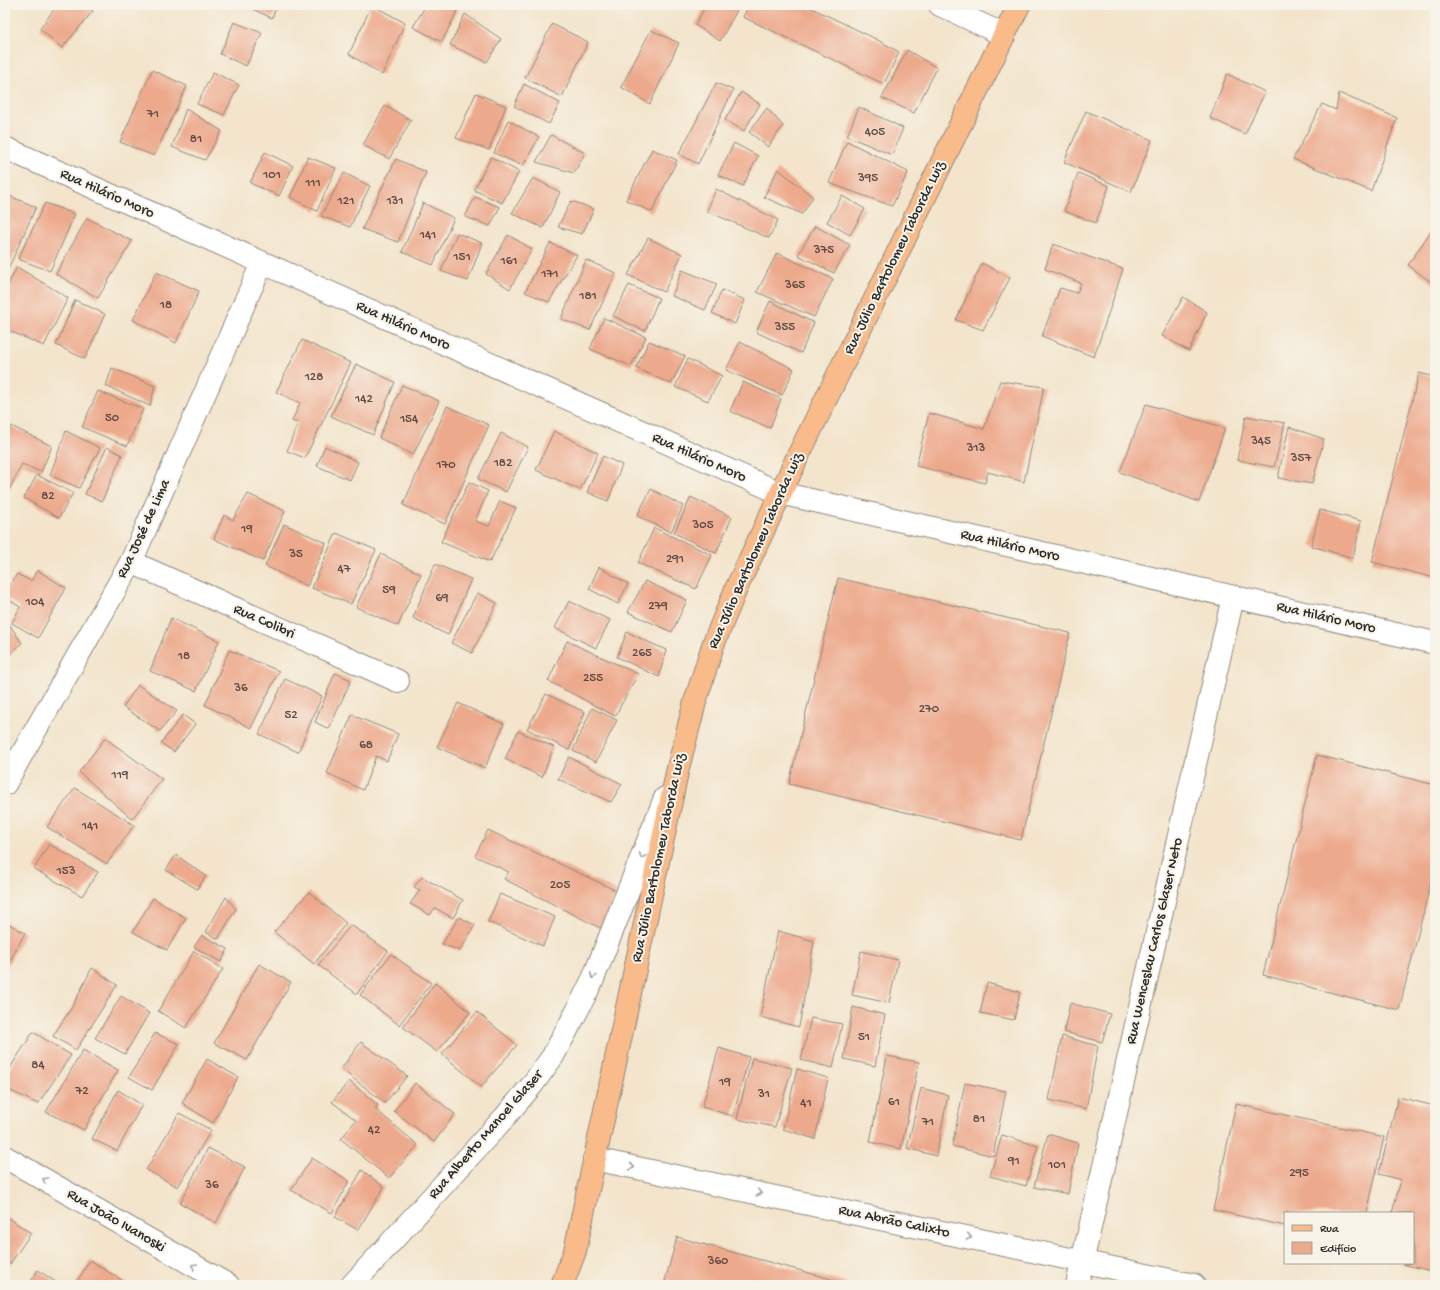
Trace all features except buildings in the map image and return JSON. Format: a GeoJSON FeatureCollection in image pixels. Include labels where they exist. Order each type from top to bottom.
{"type":"FeatureCollection","features":[{"type":"Feature","properties":{"kind":"main road","name":"Rua Júlio Bartolomeu Taborda Luiz"},"geometry":{"type":"LineString","coordinates":[[562,1285],[575,1251],[678,768],[695,702],[713,645],[736,589],[780,493],[1019,5]]}},
{"type":"Feature","properties":{"kind":"main road","name":"Rua Júlio Bartolomeu Taborda Luiz"},"geometry":{"type":"LineString","coordinates":[[574,1285],[575,1251]]}},
{"type":"Feature","properties":{"kind":"main road"},"geometry":{"type":"LineString","coordinates":[[551,1285],[575,1251]]}},
{"type":"Feature","properties":{"kind":"street"},"geometry":{"type":"LineString","coordinates":[[940,5],[1004,35]]}},
{"type":"Feature","properties":{"kind":"street","name":"Rua Hilário Moro"},"geometry":{"type":"LineString","coordinates":[[5,148],[780,493],[1435,643]]}},
{"type":"Feature","properties":{"kind":"street","name":"Rua José de Lima"},"geometry":{"type":"LineString","coordinates":[[5,784],[131,562],[262,263]]}},
{"type":"Feature","properties":{"kind":"street","name":"Rua Colibri"},"geometry":{"type":"LineString","coordinates":[[131,562],[398,681]]}},
{"type":"Feature","properties":{"kind":"street","name":"Rua Wenceslau Carlos Glaser Neto"},"geometry":{"type":"LineString","coordinates":[[1077,1285],[1233,597]]}},
{"type":"Feature","properties":{"kind":"street","name":"Rua Alberto Manoel Glaser"},"geometry":{"type":"LineString","coordinates":[[352,1285],[504,1118],[532,1085],[552,1056],[576,1013],[592,979],[678,768]]}},
{"type":"Feature","properties":{"kind":"street","name":"Rua João Ivanoski"},"geometry":{"type":"LineString","coordinates":[[5,1157],[228,1285]]}},
{"type":"Feature","properties":{"kind":"street","name":"Rua Abrão Calixto"},"geometry":{"type":"LineString","coordinates":[[594,1158],[1194,1285]]}}]}
